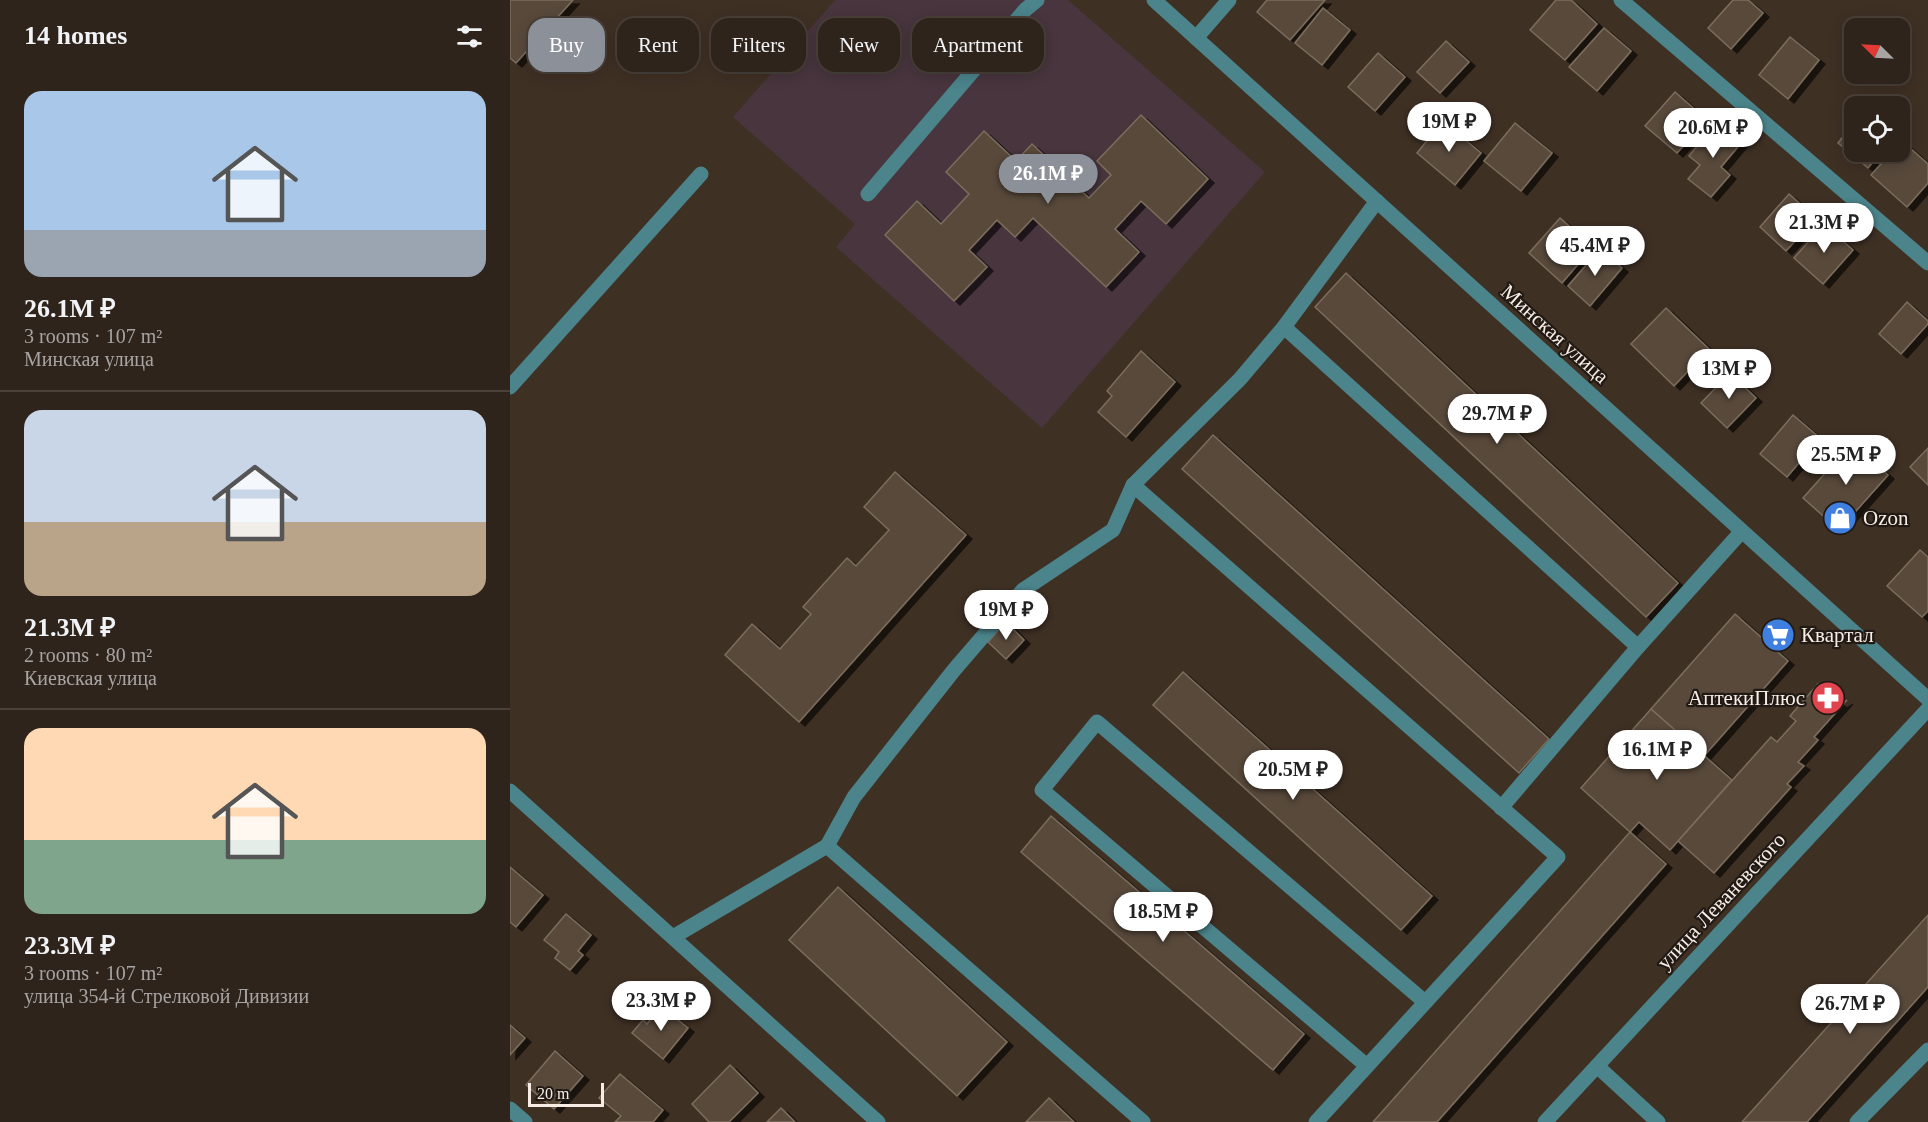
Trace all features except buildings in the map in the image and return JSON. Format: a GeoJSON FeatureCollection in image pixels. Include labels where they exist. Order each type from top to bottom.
{"type":"FeatureCollection","features":[{"type":"Feature","properties":{"kind":"street"},"geometry":{"type":"LineString","coordinates":[[868,194],[1025,10],[1037,0]]}},
{"type":"Feature","properties":{"kind":"street","name":"Минская улица"},"geometry":{"type":"LineString","coordinates":[[1154,0],[1928,699]]}},
{"type":"Feature","properties":{"kind":"street"},"geometry":{"type":"LineString","coordinates":[[1196,38],[1228,0]]}},
{"type":"Feature","properties":{"kind":"street"},"geometry":{"type":"LineString","coordinates":[[1621,0],[1928,263]]}},
{"type":"Feature","properties":{"kind":"street"},"geometry":{"type":"LineString","coordinates":[[510,387],[701,174]]}},
{"type":"Feature","properties":{"kind":"street"},"geometry":{"type":"LineString","coordinates":[[673,938],[827,846],[854,797],[954,670],[1023,590],[1113,530],[1133,485],[1240,380],[1284,327],[1377,201]]}},
{"type":"Feature","properties":{"kind":"street"},"geometry":{"type":"LineString","coordinates":[[1284,327],[1638,647]]}},
{"type":"Feature","properties":{"kind":"street"},"geometry":{"type":"LineString","coordinates":[[1133,485],[1558,857],[1316,1122]]}},
{"type":"Feature","properties":{"kind":"street"},"geometry":{"type":"LineString","coordinates":[[1501,807],[1638,647],[1742,531]]}},
{"type":"Feature","properties":{"kind":"street","name":"улица Леваневского"},"geometry":{"type":"LineString","coordinates":[[1545,1122],[1928,709]]}},
{"type":"Feature","properties":{"kind":"street"},"geometry":{"type":"LineString","coordinates":[[1367,1066],[1042,790],[1097,722],[1425,1002]]}},
{"type":"Feature","properties":{"kind":"street"},"geometry":{"type":"LineString","coordinates":[[512,795],[878,1122]]}},
{"type":"Feature","properties":{"kind":"street"},"geometry":{"type":"LineString","coordinates":[[827,846],[1143,1122]]}},
{"type":"Feature","properties":{"kind":"street"},"geometry":{"type":"LineString","coordinates":[[1857,1122],[1928,1050]]}},
{"type":"Feature","properties":{"kind":"street"},"geometry":{"type":"LineString","coordinates":[[1597,1066],[1658,1122]]}},
{"type":"Feature","properties":{"kind":"street"},"geometry":{"type":"LineString","coordinates":[[510,1109],[525,1122]]}},
{"type":"Feature","properties":{"kind":"shaded area"},"geometry":{"type":"Polygon","coordinates":[[[835,0],[1068,0],[1265,172],[1042,428],[836,247],[855,224],[733,117],[772,72],[806,72],[806,33],[818,20],[818,72],[900,72],[900,18],[819,18],[835,0]]]}},
{"type":"Feature","properties":{"kind":"place","name":"Ozon"},"geometry":{"type":"Point","coordinates":[1840,518]}},
{"type":"Feature","properties":{"kind":"place","name":"Квартал"},"geometry":{"type":"Point","coordinates":[1778,635]}},
{"type":"Feature","properties":{"kind":"place","name":"АптекиПлюс"},"geometry":{"type":"Point","coordinates":[1828,698]}}]}
